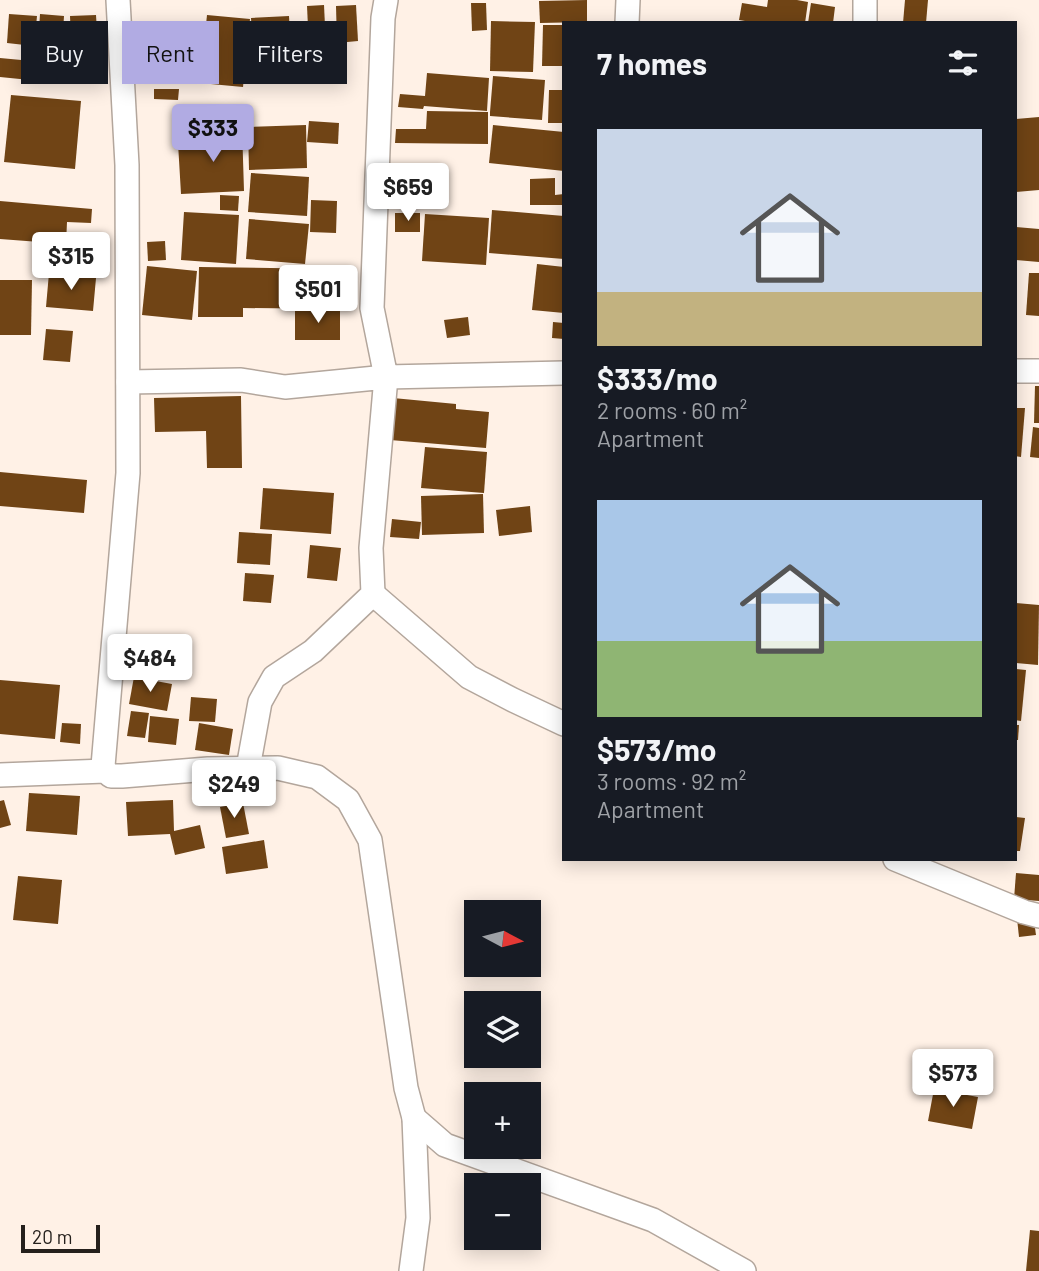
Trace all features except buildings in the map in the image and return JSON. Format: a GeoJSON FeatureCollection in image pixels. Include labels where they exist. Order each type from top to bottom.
{"type":"FeatureCollection","features":[{"type":"Feature","properties":{"kind":"street"},"geometry":{"type":"LineString","coordinates":[[118,0],[127,165],[128,473],[103,766],[111,776],[208,769],[278,768],[317,777],[348,800],[370,840],[406,1088],[414,1118],[418,1218],[411,1271]]}},
{"type":"Feature","properties":{"kind":"street"},"geometry":{"type":"LineString","coordinates":[[386,0],[383,18],[372,308],[386,377],[371,548],[373,594],[470,677],[562,723]]}},
{"type":"Feature","properties":{"kind":"street"},"geometry":{"type":"LineString","coordinates":[[627,21],[628,0]]}},
{"type":"Feature","properties":{"kind":"street"},"geometry":{"type":"LineString","coordinates":[[865,0],[865,21]]}},
{"type":"Feature","properties":{"kind":"street"},"geometry":{"type":"LineString","coordinates":[[1017,371],[1039,371]]}},
{"type":"Feature","properties":{"kind":"street"},"geometry":{"type":"LineString","coordinates":[[128,382],[241,380],[285,387],[386,377],[562,373]]}},
{"type":"Feature","properties":{"kind":"street"},"geometry":{"type":"LineString","coordinates":[[248,768],[260,702],[274,677],[313,651],[373,594]]}},
{"type":"Feature","properties":{"kind":"street"},"geometry":{"type":"LineString","coordinates":[[0,775],[105,771]]}},
{"type":"Feature","properties":{"kind":"street"},"geometry":{"type":"LineString","coordinates":[[900,861],[1039,916]]}},
{"type":"Feature","properties":{"kind":"street"},"geometry":{"type":"LineString","coordinates":[[414,1118],[445,1145],[653,1220],[744,1271]]}}]}
